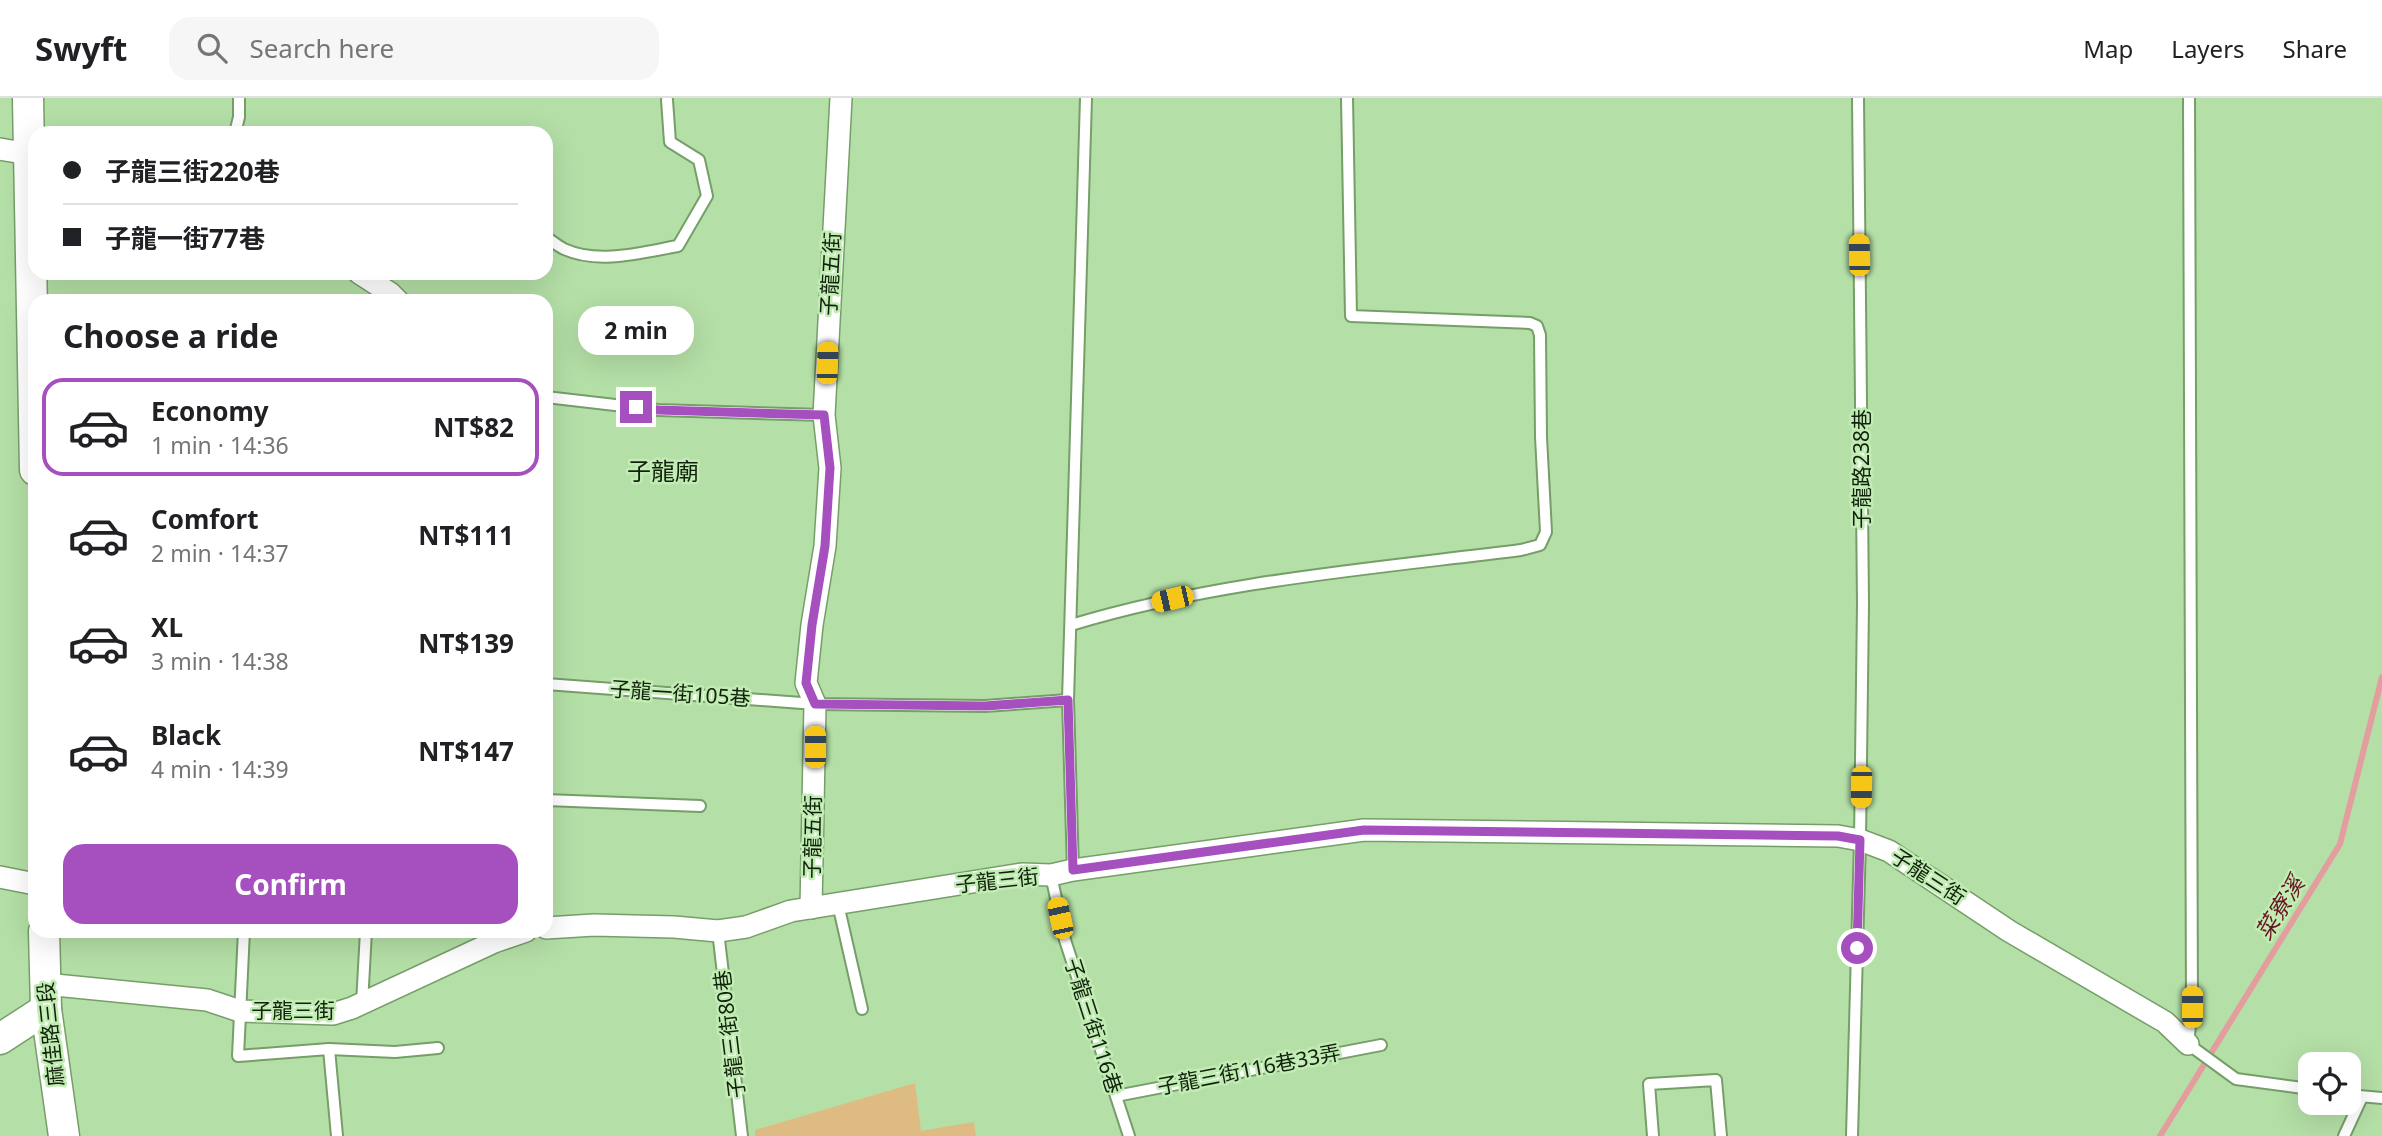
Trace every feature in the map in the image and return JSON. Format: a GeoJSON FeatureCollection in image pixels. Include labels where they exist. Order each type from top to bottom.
{"type":"FeatureCollection","features":[{"type":"Feature","properties":{"kind":"main road"},"geometry":{"type":"LineString","coordinates":[[28,98],[30,126]]}},
{"type":"Feature","properties":{"kind":"main road","name":"麻佳路三段"},"geometry":{"type":"LineString","coordinates":[[44,938],[45,996],[64,1136]]}},
{"type":"Feature","properties":{"kind":"main road"},"geometry":{"type":"LineString","coordinates":[[0,1039],[45,996]]}},
{"type":"Feature","properties":{"kind":"street","name":"子龍五街"},"geometry":{"type":"LineString","coordinates":[[811,908],[815,704],[806,683],[825,546],[830,468],[824,415],[841,98]]}},
{"type":"Feature","properties":{"kind":"street"},"geometry":{"type":"LineString","coordinates":[[0,149],[28,154]]}},
{"type":"Feature","properties":{"kind":"street"},"geometry":{"type":"LineString","coordinates":[[370,280],[391,294]]}},
{"type":"Feature","properties":{"kind":"street","name":"子龍三街"},"geometry":{"type":"LineString","coordinates":[[553,928],[594,925],[718,931],[746,927],[811,908],[1022,874],[1051,875],[1364,830],[1838,836],[1860,840],[1889,851],[2009,931],[2165,1023],[2188,1044]]}},
{"type":"Feature","properties":{"kind":"street"},"geometry":{"type":"LineString","coordinates":[[0,877],[28,883]]}},
{"type":"Feature","properties":{"kind":"street","name":"子龍三街"},"geometry":{"type":"LineString","coordinates":[[45,996],[207,1000],[240,1011],[332,1014],[362,1004],[464,958],[493,938]]}},
{"type":"Feature","properties":{"kind":"lane"},"geometry":{"type":"LineString","coordinates":[[236,126],[239,98]]}},
{"type":"Feature","properties":{"kind":"lane"},"geometry":{"type":"LineString","coordinates":[[1073,870],[1068,700],[1086,98]]}},
{"type":"Feature","properties":{"kind":"lane"},"geometry":{"type":"LineString","coordinates":[[1071,625],[1126,608],[1219,589],[1521,550],[1539,545],[1543,539],[1546,532],[1541,437],[1540,335],[1537,326],[1351,317],[1347,98]]}},
{"type":"Feature","properties":{"kind":"lane","name":"子龍路238巷"},"geometry":{"type":"LineString","coordinates":[[1852,1136],[1863,604],[1858,98]]}},
{"type":"Feature","properties":{"kind":"lane"},"geometry":{"type":"LineString","coordinates":[[2189,98],[2192,1007],[2188,1044],[2236,1079],[2298,1088]]}},
{"type":"Feature","properties":{"kind":"lane"},"geometry":{"type":"LineString","coordinates":[[553,242],[565,250],[614,257],[678,246],[707,196],[699,160],[670,142],[667,100]]}},
{"type":"Feature","properties":{"kind":"lane"},"geometry":{"type":"LineString","coordinates":[[553,398],[658,410],[824,415]]}},
{"type":"Feature","properties":{"kind":"lane","name":"子龍一街105巷"},"geometry":{"type":"LineString","coordinates":[[553,685],[815,704],[985,706],[1068,700]]}},
{"type":"Feature","properties":{"kind":"lane"},"geometry":{"type":"LineString","coordinates":[[553,800],[700,806]]}},
{"type":"Feature","properties":{"kind":"lane","name":"子龍三街116巷"},"geometry":{"type":"LineString","coordinates":[[1051,875],[1065,940],[1129,1136]]}},
{"type":"Feature","properties":{"kind":"lane"},"geometry":{"type":"LineString","coordinates":[[838,904],[862,1009]]}},
{"type":"Feature","properties":{"kind":"lane","name":"子龍三街80巷"},"geometry":{"type":"LineString","coordinates":[[718,931],[742,1136]]}},
{"type":"Feature","properties":{"kind":"lane"},"geometry":{"type":"LineString","coordinates":[[244,938],[238,1056],[329,1049],[395,1052],[438,1048]]}},
{"type":"Feature","properties":{"kind":"lane"},"geometry":{"type":"LineString","coordinates":[[362,1004],[366,938]]}},
{"type":"Feature","properties":{"kind":"lane","name":"子龍三街116巷33弄"},"geometry":{"type":"LineString","coordinates":[[1116,1096],[1381,1045]]}},
{"type":"Feature","properties":{"kind":"lane"},"geometry":{"type":"LineString","coordinates":[[329,1049],[337,1136]]}},
{"type":"Feature","properties":{"kind":"lane"},"geometry":{"type":"LineString","coordinates":[[1653,1136],[1649,1084],[1716,1080],[1721,1136]]}},
{"type":"Feature","properties":{"kind":"lane"},"geometry":{"type":"LineString","coordinates":[[2344,1136],[2362,1097],[2382,1098]]}},
{"type":"Feature","properties":{"kind":"shaded area"},"geometry":{"type":"Polygon","coordinates":[[[915,1083],[921,1131],[974,1122],[976,1136],[755,1136],[755,1130],[915,1083]]]}},
{"type":"Feature","properties":{"kind":"waterway","name":"菜寮溪"},"geometry":{"type":"LineString","coordinates":[[2160,1136],[2340,844],[2382,677]]}},
{"type":"Feature","properties":{"kind":"district","name":"子龍廟"},"geometry":{"type":"Point","coordinates":[663,472]}},
{"type":"Feature","properties":{"kind":"route"},"geometry":{"type":"LineString","coordinates":[[636,407],[824,415],[830,468],[825,546],[806,683],[815,704],[985,706],[1068,700],[1073,870],[1364,830],[1838,836],[1860,840],[1857,948]]}}]}
